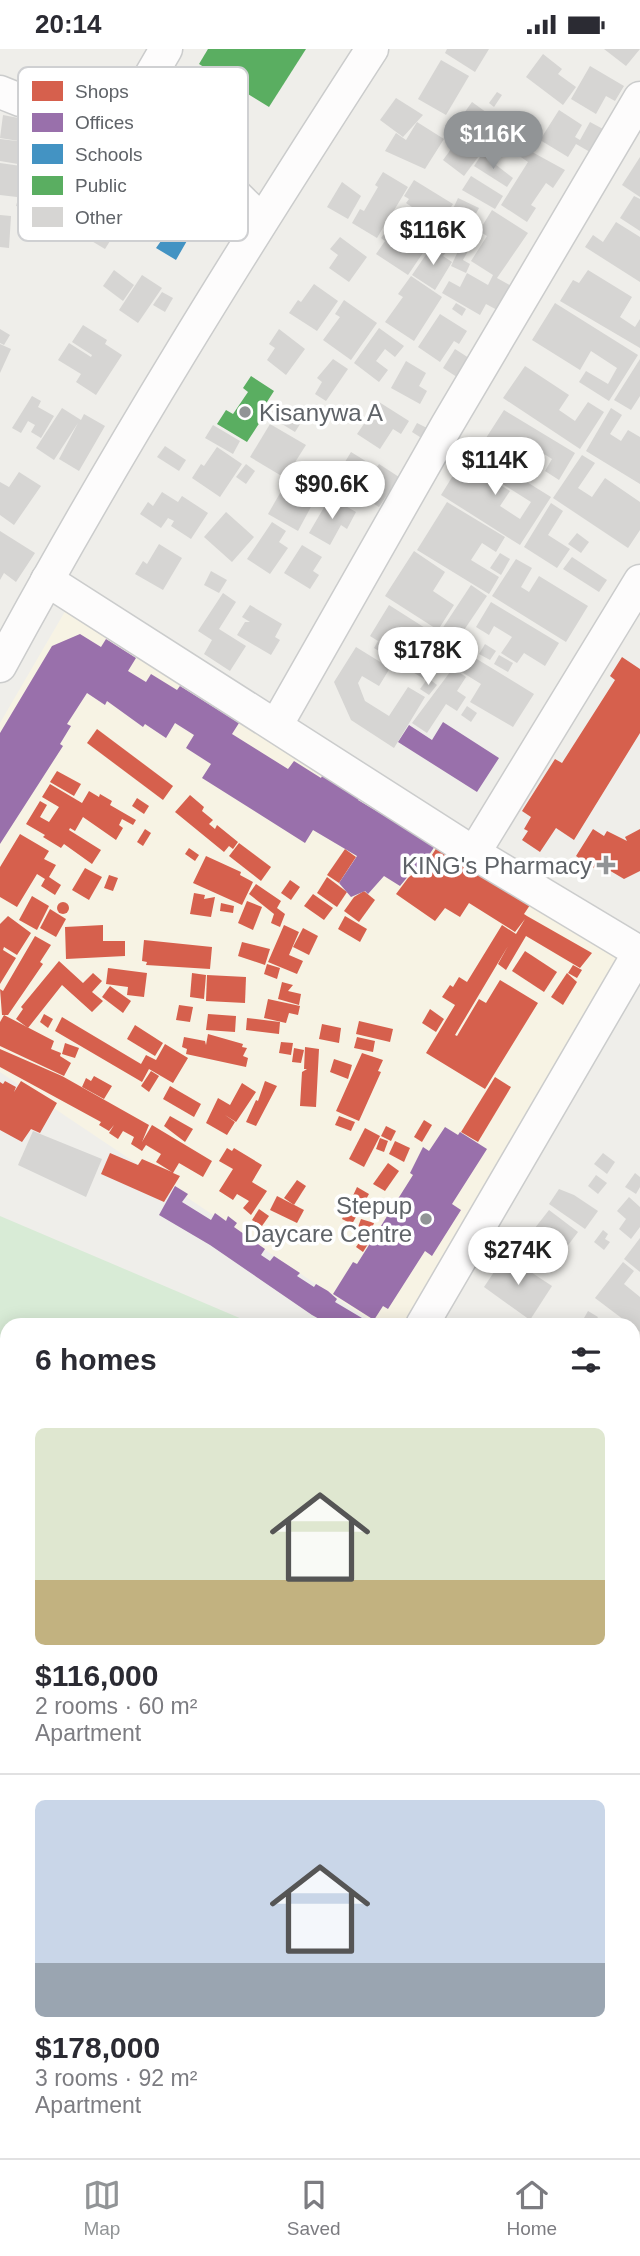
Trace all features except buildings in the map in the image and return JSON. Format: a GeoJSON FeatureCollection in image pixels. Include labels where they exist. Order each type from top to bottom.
{"type":"FeatureCollection","features":[{"type":"Feature","properties":{"kind":"street"},"geometry":{"type":"LineString","coordinates":[[156,67],[166,49]]}},
{"type":"Feature","properties":{"kind":"street"},"geometry":{"type":"LineString","coordinates":[[0,666],[47,580],[261,220],[372,49]]}},
{"type":"Feature","properties":{"kind":"street"},"geometry":{"type":"LineString","coordinates":[[0,91],[18,99]]}},
{"type":"Feature","properties":{"kind":"street"},"geometry":{"type":"LineString","coordinates":[[277,724],[447,425],[640,98]]}},
{"type":"Feature","properties":{"kind":"street"},"geometry":{"type":"LineString","coordinates":[[248,207],[261,220]]}},
{"type":"Feature","properties":{"kind":"street"},"geometry":{"type":"LineString","coordinates":[[47,580],[277,724],[474,853],[639,952],[426,1318]]}},
{"type":"Feature","properties":{"kind":"street"},"geometry":{"type":"LineString","coordinates":[[474,853],[640,581]]}},
{"type":"Feature","properties":{"kind":"shaded area"},"geometry":{"type":"Polygon","coordinates":[[[67,608],[624,957],[412,1318],[367,1318],[0,1072],[0,723],[67,608]]]}},
{"type":"Feature","properties":{"kind":"green space"},"geometry":{"type":"Polygon","coordinates":[[[0,1216],[240,1318],[0,1318],[0,1216]]]}},
{"type":"Feature","properties":{"kind":"place","name":"Kisanywa A"},"geometry":{"type":"Point","coordinates":[245,412]}},
{"type":"Feature","properties":{"kind":"place","name":"KING's Pharmacy"},"geometry":{"type":"Point","coordinates":[606,865]}},
{"type":"Feature","properties":{"kind":"place","name":"Stepup Daycare Centre"},"geometry":{"type":"Point","coordinates":[426,1219]}}]}
